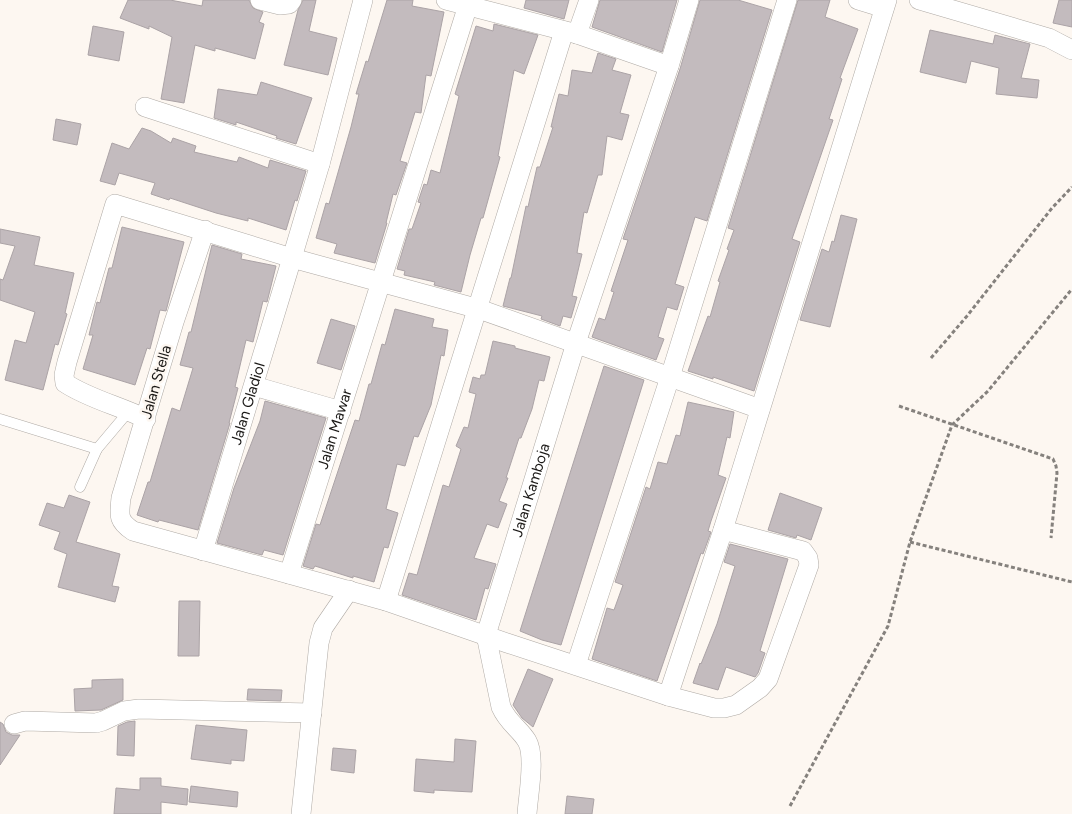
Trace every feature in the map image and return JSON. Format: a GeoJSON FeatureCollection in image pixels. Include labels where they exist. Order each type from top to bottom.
{"type":"FeatureCollection","features":[{"type":"Feature","properties":{"kind":"street"},"geometry":{"type":"LineString","coordinates":[[260,0],[280,4],[289,4],[292,0]]}},
{"type":"Feature","properties":{"kind":"street","name":"Jalan Gladiol"},"geometry":{"type":"LineString","coordinates":[[203,551],[320,164],[362,0]]}},
{"type":"Feature","properties":{"kind":"street"},"geometry":{"type":"LineString","coordinates":[[446,0],[570,32],[669,66]]}},
{"type":"Feature","properties":{"kind":"street"},"geometry":{"type":"LineString","coordinates":[[386,601],[478,309],[570,32],[589,0]]}},
{"type":"Feature","properties":{"kind":"street","name":"Jalan Kamboja"},"geometry":{"type":"LineString","coordinates":[[486,635],[576,344],[669,66],[689,0]]}},
{"type":"Feature","properties":{"kind":"street"},"geometry":{"type":"LineString","coordinates":[[576,665],[670,377],[787,0]]}},
{"type":"Feature","properties":{"kind":"street"},"geometry":{"type":"LineString","coordinates":[[668,696],[723,530],[886,4],[858,0]]}},
{"type":"Feature","properties":{"kind":"street"},"geometry":{"type":"LineString","coordinates":[[918,0],[1049,38],[1072,50]]}},
{"type":"Feature","properties":{"kind":"street","name":"Jalan Mawar"},"geometry":{"type":"LineString","coordinates":[[289,574],[468,5]]}},
{"type":"Feature","properties":{"kind":"street"},"geometry":{"type":"LineString","coordinates":[[145,107],[320,164]]}},
{"type":"Feature","properties":{"kind":"street"},"geometry":{"type":"LineString","coordinates":[[146,420],[64,383],[64,375],[115,204],[292,258],[478,309],[760,409]]}},
{"type":"Feature","properties":{"kind":"street","name":"Jalan Stella"},"geometry":{"type":"LineString","coordinates":[[203,551],[134,531],[124,524],[119,514],[121,498],[174,322],[205,230]]}},
{"type":"Feature","properties":{"kind":"street"},"geometry":{"type":"LineString","coordinates":[[254,386],[341,411]]}},
{"type":"Feature","properties":{"kind":"street"},"geometry":{"type":"LineString","coordinates":[[203,551],[386,601],[668,696],[714,708],[724,708],[736,705],[760,688],[768,679],[809,565],[808,558],[803,551],[723,530]]}},
{"type":"Feature","properties":{"kind":"street"},"geometry":{"type":"LineString","coordinates":[[301,814],[319,643],[324,628],[349,590]]}},
{"type":"Feature","properties":{"kind":"street"},"geometry":{"type":"LineString","coordinates":[[486,635],[501,707],[506,718],[528,741],[531,758],[527,814]]}},
{"type":"Feature","properties":{"kind":"street"},"geometry":{"type":"LineString","coordinates":[[14,724],[25,721],[96,723],[124,711],[139,709],[312,713]]}},
{"type":"Feature","properties":{"kind":"lane"},"geometry":{"type":"LineString","coordinates":[[80,487],[97,449],[129,411]]}},
{"type":"Feature","properties":{"kind":"lane"},"geometry":{"type":"LineString","coordinates":[[0,419],[97,449]]}},
{"type":"Feature","properties":{"kind":"path"},"geometry":{"type":"LineString","coordinates":[[931,358],[967,316],[1052,208],[1072,187]]}},
{"type":"Feature","properties":{"kind":"path"},"geometry":{"type":"LineString","coordinates":[[790,806],[888,626],[910,542],[952,425],[988,391],[1072,289]]}},
{"type":"Feature","properties":{"kind":"path"},"geometry":{"type":"LineString","coordinates":[[899,406],[1053,459],[1057,474],[1051,538]]}},
{"type":"Feature","properties":{"kind":"path"},"geometry":{"type":"LineString","coordinates":[[910,542],[1072,582]]}},
{"type":"Feature","properties":{"kind":"building"},"geometry":{"type":"Polygon","coordinates":[[[128,0],[170,0],[202,6],[203,0],[249,0],[253,8],[263,12],[259,22],[264,24],[255,59],[215,48],[215,51],[195,45],[184,103],[161,99],[172,37],[149,26],[149,29],[120,18],[128,0]]]}},
{"type":"Feature","properties":{"kind":"building"},"geometry":{"type":"Polygon","coordinates":[[[303,0],[316,0],[309,31],[337,38],[328,75],[284,65],[298,10],[303,0]]]}},
{"type":"Feature","properties":{"kind":"building"},"geometry":{"type":"Polygon","coordinates":[[[387,0],[413,0],[412,6],[444,12],[431,76],[426,75],[421,113],[415,112],[400,161],[407,163],[396,195],[393,194],[387,223],[375,263],[334,253],[337,244],[316,238],[326,203],[329,204],[351,127],[359,94],[356,94],[387,0]]]}},
{"type":"Feature","properties":{"kind":"building"},"geometry":{"type":"Polygon","coordinates":[[[526,0],[569,0],[564,19],[524,8],[526,0]]]}},
{"type":"Feature","properties":{"kind":"building"},"geometry":{"type":"Polygon","coordinates":[[[600,0],[677,0],[662,52],[592,27],[600,0]]]}},
{"type":"Feature","properties":{"kind":"building"},"geometry":{"type":"Polygon","coordinates":[[[700,0],[738,0],[772,10],[707,221],[695,217],[675,284],[684,287],[677,310],[667,307],[658,337],[664,339],[656,360],[592,337],[599,318],[605,320],[614,292],[611,291],[628,240],[623,239],[680,69],[700,0]]]}},
{"type":"Feature","properties":{"kind":"building"},"geometry":{"type":"Polygon","coordinates":[[[798,0],[830,0],[825,17],[858,29],[840,78],[842,79],[829,119],[833,120],[792,239],[800,242],[754,391],[713,377],[713,379],[688,371],[708,316],[710,317],[720,282],[718,281],[734,230],[728,228],[798,0]]]}},
{"type":"Feature","properties":{"kind":"building"},"geometry":{"type":"Polygon","coordinates":[[[1059,0],[1072,0],[1072,27],[1053,23],[1059,0]]]}},
{"type":"Feature","properties":{"kind":"building"},"geometry":{"type":"Polygon","coordinates":[[[494,24],[538,35],[524,74],[514,70],[498,156],[500,157],[483,218],[481,218],[470,255],[461,292],[434,285],[435,282],[404,275],[405,271],[397,269],[409,229],[412,229],[421,203],[418,202],[424,184],[427,185],[431,170],[440,173],[459,96],[455,94],[476,26],[493,31],[494,24]]]}},
{"type":"Feature","properties":{"kind":"building"},"geometry":{"type":"Polygon","coordinates":[[[93,26],[124,32],[119,61],[88,55],[93,26]]]}},
{"type":"Feature","properties":{"kind":"building"},"geometry":{"type":"Polygon","coordinates":[[[930,30],[993,44],[995,35],[1030,44],[1021,78],[1039,80],[1037,98],[996,94],[999,68],[971,61],[966,83],[920,72],[930,30]]]}},
{"type":"Feature","properties":{"kind":"building"},"geometry":{"type":"Polygon","coordinates":[[[598,53],[616,59],[612,70],[631,75],[620,113],[629,115],[622,140],[607,136],[602,175],[598,175],[587,213],[584,212],[577,253],[582,254],[572,296],[577,297],[571,318],[563,316],[560,326],[541,319],[542,316],[503,306],[511,278],[526,206],[528,207],[537,167],[540,167],[553,127],[551,127],[559,94],[568,96],[572,70],[592,73],[598,53]]]}},
{"type":"Feature","properties":{"kind":"building"},"geometry":{"type":"Polygon","coordinates":[[[261,82],[312,98],[296,144],[236,122],[236,125],[214,118],[218,89],[257,95],[261,82]]]}},
{"type":"Feature","properties":{"kind":"building"},"geometry":{"type":"Polygon","coordinates":[[[56,119],[81,124],[77,145],[53,140],[56,119]]]}},
{"type":"Feature","properties":{"kind":"building"},"geometry":{"type":"Polygon","coordinates":[[[142,128],[171,143],[173,138],[196,146],[194,152],[237,162],[239,157],[268,168],[270,160],[306,171],[286,230],[248,218],[248,221],[151,194],[155,183],[119,173],[115,185],[100,181],[112,143],[129,149],[142,128]]]}},
{"type":"Feature","properties":{"kind":"building"},"geometry":{"type":"Polygon","coordinates":[[[841,215],[857,219],[830,327],[800,320],[822,249],[829,252],[832,241],[834,242],[841,215]]]}},
{"type":"Feature","properties":{"kind":"building"},"geometry":{"type":"Polygon","coordinates":[[[122,227],[184,242],[166,311],[160,310],[150,349],[147,348],[135,385],[83,369],[93,335],[89,335],[97,302],[100,303],[109,268],[112,268],[122,227]]]}},
{"type":"Feature","properties":{"kind":"building"},"geometry":{"type":"Polygon","coordinates":[[[0,229],[40,237],[34,265],[74,273],[65,313],[67,314],[58,345],[55,344],[43,390],[5,380],[15,340],[26,343],[35,312],[0,300],[0,279],[3,280],[15,246],[0,243],[0,229]]]}},
{"type":"Feature","properties":{"kind":"building"},"geometry":{"type":"Polygon","coordinates":[[[212,245],[242,254],[241,259],[276,266],[267,302],[263,301],[253,342],[246,340],[235,387],[238,388],[230,423],[198,530],[159,520],[158,522],[137,515],[148,482],[150,482],[172,408],[180,411],[193,368],[180,365],[189,332],[191,332],[212,245]]]}},
{"type":"Feature","properties":{"kind":"building"},"geometry":{"type":"Polygon","coordinates":[[[395,309],[434,319],[432,327],[448,330],[444,356],[441,355],[431,405],[418,437],[414,436],[405,466],[397,464],[386,509],[398,513],[388,548],[384,547],[374,582],[353,576],[353,578],[315,566],[313,569],[303,566],[316,524],[320,525],[355,420],[359,421],[369,384],[371,384],[382,344],[385,345],[395,309]]]}},
{"type":"Feature","properties":{"kind":"building"},"geometry":{"type":"Polygon","coordinates":[[[331,319],[355,326],[341,370],[317,363],[331,319]]]}},
{"type":"Feature","properties":{"kind":"building"},"geometry":{"type":"Polygon","coordinates":[[[493,341],[550,357],[544,381],[539,380],[532,409],[521,438],[519,438],[506,478],[508,478],[499,501],[507,504],[498,528],[487,524],[474,558],[496,564],[488,589],[485,588],[476,620],[402,595],[409,573],[417,575],[443,485],[449,487],[461,449],[456,446],[464,427],[468,428],[476,394],[469,392],[473,377],[480,379],[481,375],[485,375],[493,341]]]}},
{"type":"Feature","properties":{"kind":"building"},"geometry":{"type":"Polygon","coordinates":[[[604,366],[644,380],[561,645],[520,631],[604,366]]]}},
{"type":"Feature","properties":{"kind":"building"},"geometry":{"type":"Polygon","coordinates":[[[265,401],[326,418],[283,555],[264,550],[262,555],[217,543],[234,488],[260,421],[265,401]]]}},
{"type":"Feature","properties":{"kind":"building"},"geometry":{"type":"Polygon","coordinates":[[[688,402],[734,412],[730,438],[727,437],[718,475],[726,478],[708,531],[711,532],[703,554],[701,553],[657,681],[592,659],[607,608],[614,610],[623,585],[615,582],[646,487],[650,489],[658,462],[667,464],[676,435],[680,436],[688,402]]]}},
{"type":"Feature","properties":{"kind":"building"},"geometry":{"type":"Polygon","coordinates":[[[780,493],[822,508],[811,540],[797,535],[796,538],[768,530],[780,493]]]}},
{"type":"Feature","properties":{"kind":"building"},"geometry":{"type":"Polygon","coordinates":[[[69,495],[90,502],[76,542],[120,554],[112,586],[119,587],[115,602],[58,587],[67,554],[54,549],[60,532],[39,525],[47,503],[64,508],[69,495]]]}},
{"type":"Feature","properties":{"kind":"building"},"geometry":{"type":"Polygon","coordinates":[[[730,544],[788,559],[760,651],[765,653],[758,673],[755,677],[726,667],[718,690],[693,683],[717,624],[735,566],[724,562],[730,544]]]}},
{"type":"Feature","properties":{"kind":"building"},"geometry":{"type":"Polygon","coordinates":[[[179,601],[200,601],[199,656],[178,656],[179,601]]]}},
{"type":"Feature","properties":{"kind":"building"},"geometry":{"type":"Polygon","coordinates":[[[528,669],[553,679],[533,727],[522,718],[513,705],[528,669]]]}},
{"type":"Feature","properties":{"kind":"building"},"geometry":{"type":"Polygon","coordinates":[[[123,679],[123,700],[101,710],[75,711],[74,689],[92,688],[92,680],[123,679]]]}},
{"type":"Feature","properties":{"kind":"building"},"geometry":{"type":"Polygon","coordinates":[[[248,689],[282,690],[281,701],[247,700],[248,689]]]}},
{"type":"Feature","properties":{"kind":"building"},"geometry":{"type":"Polygon","coordinates":[[[135,721],[134,756],[117,755],[118,726],[135,721]]]}},
{"type":"Feature","properties":{"kind":"building"},"geometry":{"type":"Polygon","coordinates":[[[0,722],[3,724],[6,732],[12,735],[20,735],[0,765],[0,722]]]}},
{"type":"Feature","properties":{"kind":"building"},"geometry":{"type":"Polygon","coordinates":[[[196,725],[247,730],[244,761],[231,760],[231,764],[191,759],[196,725]]]}},
{"type":"Feature","properties":{"kind":"building"},"geometry":{"type":"Polygon","coordinates":[[[455,739],[476,741],[472,792],[434,790],[434,793],[414,791],[416,759],[454,762],[455,739]]]}},
{"type":"Feature","properties":{"kind":"building"},"geometry":{"type":"Polygon","coordinates":[[[333,748],[356,750],[354,773],[331,770],[333,748]]]}},
{"type":"Feature","properties":{"kind":"building"},"geometry":{"type":"Polygon","coordinates":[[[140,778],[161,778],[161,786],[188,789],[187,805],[161,802],[161,814],[114,814],[116,788],[140,790],[140,778]]]}},
{"type":"Feature","properties":{"kind":"building"},"geometry":{"type":"Polygon","coordinates":[[[191,786],[238,792],[237,807],[189,802],[191,786]]]}},
{"type":"Feature","properties":{"kind":"building"},"geometry":{"type":"Polygon","coordinates":[[[567,796],[594,799],[592,814],[565,814],[567,796]]]}}]}
